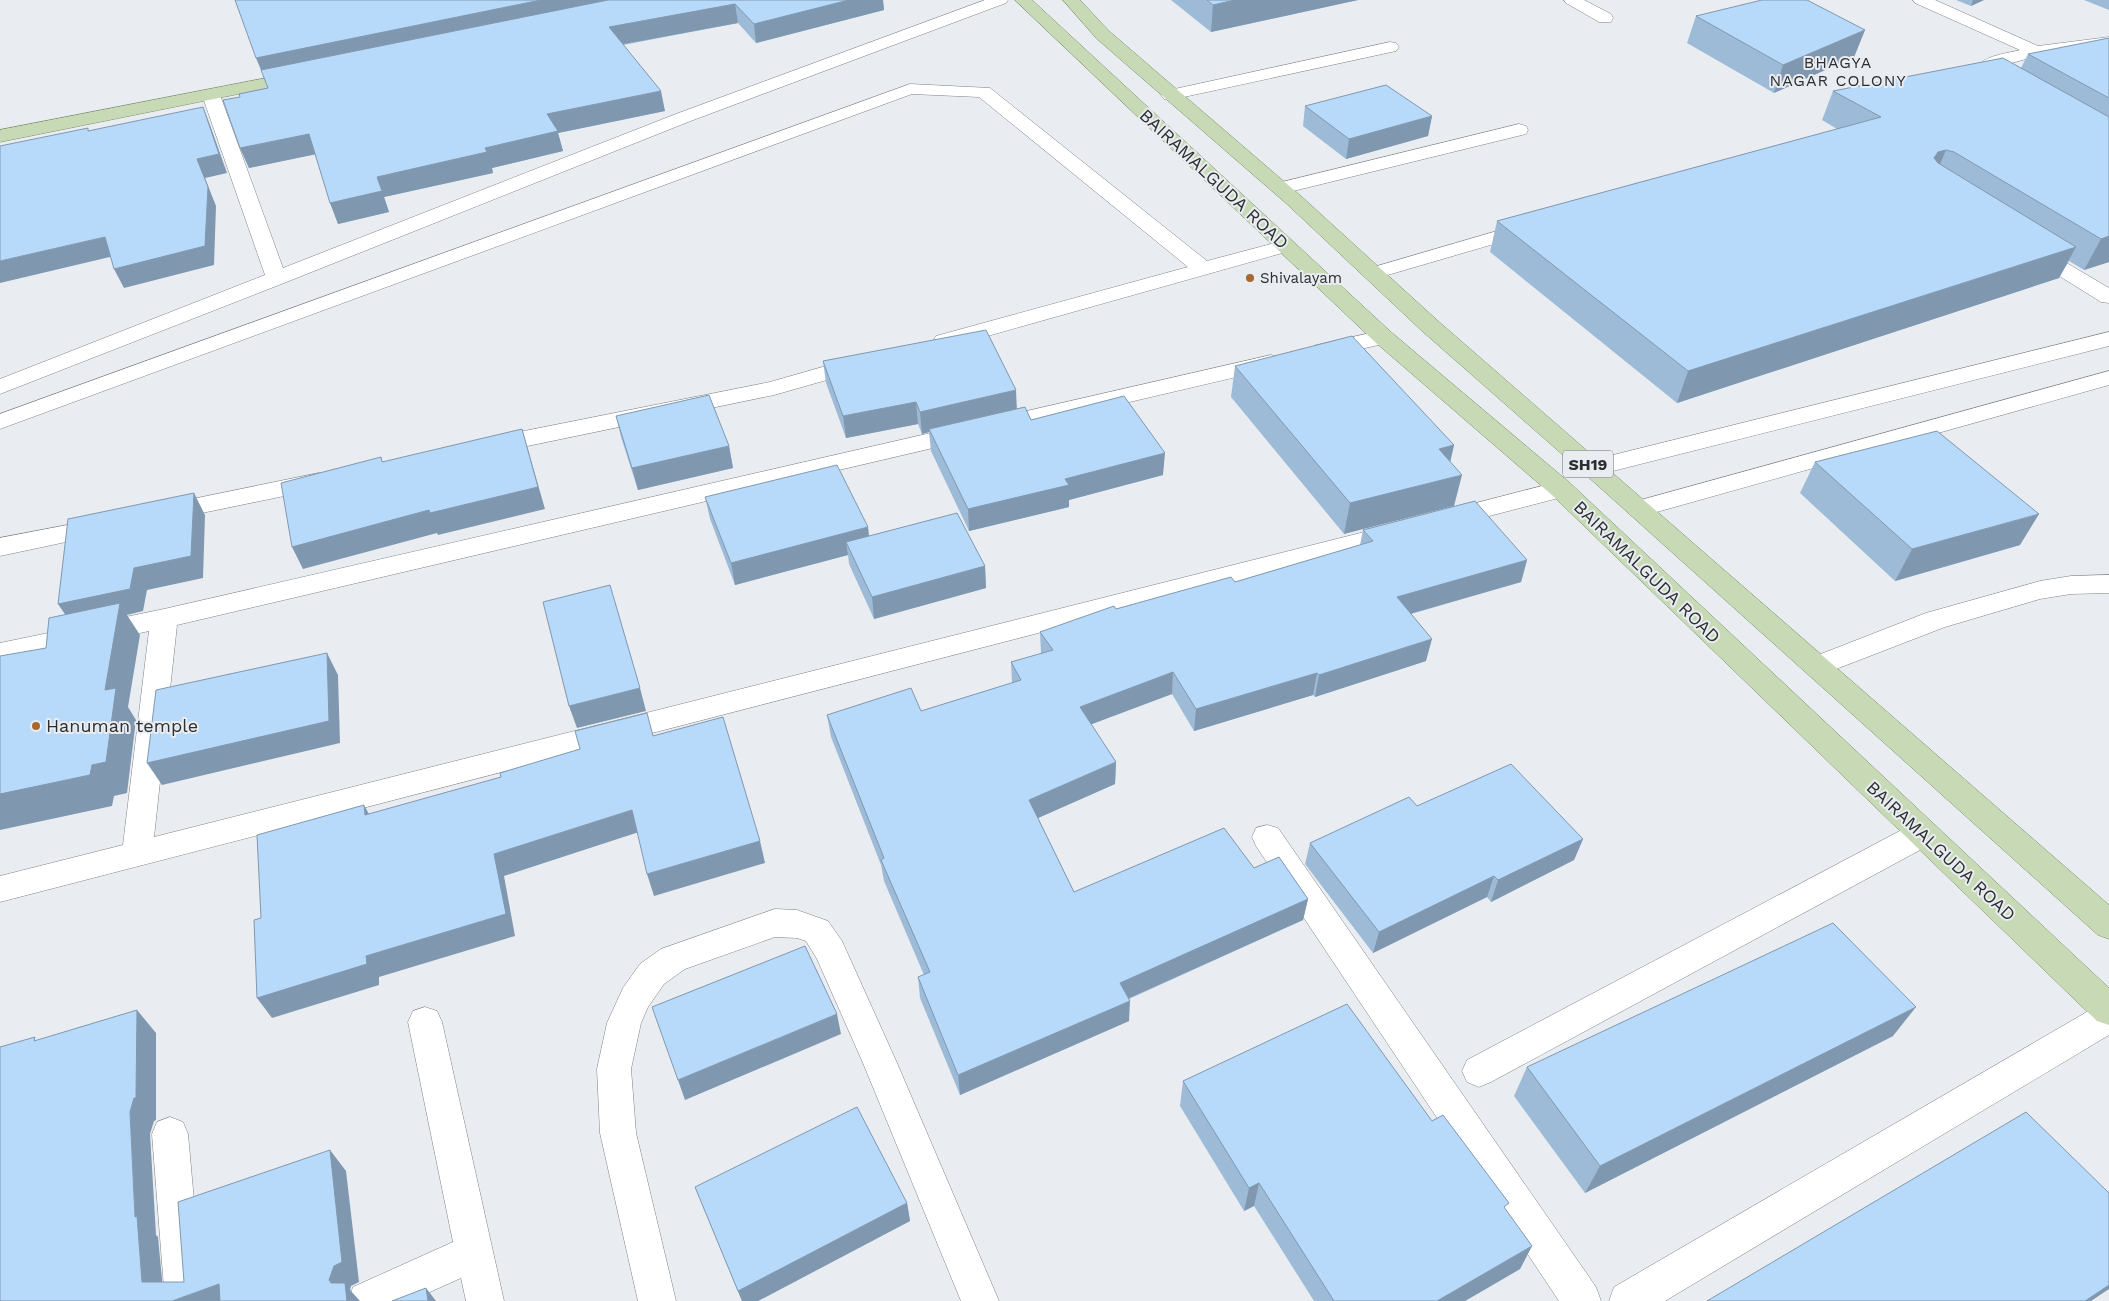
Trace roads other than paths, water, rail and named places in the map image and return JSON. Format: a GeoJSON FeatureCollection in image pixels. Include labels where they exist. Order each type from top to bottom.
{"type":"FeatureCollection","features":[{"type":"Feature","properties":{"kind":"main road","name":"BAIRAMALGUDA ROAD"},"geometry":{"type":"LineString","coordinates":[[1023,0],[1274,203],[1374,273],[1430,326],[1818,666],[2109,925]]}},
{"type":"Feature","properties":{"kind":"main road","name":"BAIRAMALGUDA ROAD"},"geometry":{"type":"LineString","coordinates":[[1071,0],[1102,35],[1170,95],[1274,203],[1286,246],[1383,337],[1561,490],[2109,1010]]}},
{"type":"Feature","properties":{"kind":"main road"},"geometry":{"type":"LineString","coordinates":[[0,136],[318,73]]}},
{"type":"Feature","properties":{"kind":"street"},"geometry":{"type":"LineString","coordinates":[[0,387],[682,118],[1000,0]]}},
{"type":"Feature","properties":{"kind":"street"},"geometry":{"type":"LineString","coordinates":[[1572,0],[1604,18]]}},
{"type":"Feature","properties":{"kind":"street"},"geometry":{"type":"LineString","coordinates":[[1920,0],[2036,51]]}},
{"type":"Feature","properties":{"kind":"street"},"geometry":{"type":"LineString","coordinates":[[2006,87],[1989,77],[1985,68],[1991,63],[2036,51],[2109,42]]}},
{"type":"Feature","properties":{"kind":"street"},"geometry":{"type":"LineString","coordinates":[[1170,95],[1390,47]]}},
{"type":"Feature","properties":{"kind":"street"},"geometry":{"type":"LineString","coordinates":[[0,422],[910,89],[984,92],[1204,269]]}},
{"type":"Feature","properties":{"kind":"street"},"geometry":{"type":"LineString","coordinates":[[211,95],[277,279]]}},
{"type":"Feature","properties":{"kind":"street"},"geometry":{"type":"LineString","coordinates":[[1274,203],[1519,130]]}},
{"type":"Feature","properties":{"kind":"street"},"geometry":{"type":"LineString","coordinates":[[1374,273],[1542,224]]}},
{"type":"Feature","properties":{"kind":"street"},"geometry":{"type":"LineString","coordinates":[[2016,240],[2109,298]]}},
{"type":"Feature","properties":{"kind":"street"},"geometry":{"type":"LineString","coordinates":[[927,346],[1286,246]]}},
{"type":"Feature","properties":{"kind":"street"},"geometry":{"type":"LineString","coordinates":[[0,653],[164,618],[1383,337]]}},
{"type":"Feature","properties":{"kind":"street"},"geometry":{"type":"LineString","coordinates":[[1593,468],[2106,343]]}},
{"type":"Feature","properties":{"kind":"street"},"geometry":{"type":"LineString","coordinates":[[472,450],[774,388],[879,359]]}},
{"type":"Feature","properties":{"kind":"street"},"geometry":{"type":"LineString","coordinates":[[1639,509],[2109,378]]}},
{"type":"Feature","properties":{"kind":"street"},"geometry":{"type":"LineString","coordinates":[[0,547],[337,478]]}},
{"type":"Feature","properties":{"kind":"street"},"geometry":{"type":"LineString","coordinates":[[0,889],[1561,490]]}},
{"type":"Feature","properties":{"kind":"street"},"geometry":{"type":"LineString","coordinates":[[1818,666],[1936,620],[2040,590],[2071,585],[2109,584]]}},
{"type":"Feature","properties":{"kind":"street"},"geometry":{"type":"LineString","coordinates":[[137,855],[164,618]]}},
{"type":"Feature","properties":{"kind":"street"},"geometry":{"type":"LineString","coordinates":[[1479,1071],[1922,834]]}},
{"type":"Feature","properties":{"kind":"street"},"geometry":{"type":"LineString","coordinates":[[1266,837],[1582,1301]]}},
{"type":"Feature","properties":{"kind":"street"},"geometry":{"type":"LineString","coordinates":[[657,1301],[618,1133],[614,1069],[624,1023],[635,998],[652,974],[673,959],[775,923],[797,924],[817,931],[830,951],[880,1063],[980,1301]]}},
{"type":"Feature","properties":{"kind":"street"},"geometry":{"type":"LineString","coordinates":[[1628,1301],[2109,1017]]}},
{"type":"Feature","properties":{"kind":"street"},"geometry":{"type":"LineString","coordinates":[[425,1022],[485,1301]]}},
{"type":"Feature","properties":{"kind":"street"},"geometry":{"type":"LineString","coordinates":[[170,1134],[184,1301]]}},
{"type":"Feature","properties":{"kind":"street"},"geometry":{"type":"LineString","coordinates":[[367,1301],[474,1252]]}},
{"type":"Feature","properties":{"kind":"place","name":"Shivalayam"},"geometry":{"type":"Point","coordinates":[1250,278]}},
{"type":"Feature","properties":{"kind":"place","name":"Hanuman temple"},"geometry":{"type":"Point","coordinates":[36,726]}},
{"type":"Feature","properties":{"kind":"district","name":"BHAGYA NAGAR COLONY"},"geometry":{"type":"Point","coordinates":[1838,71]}}]}
